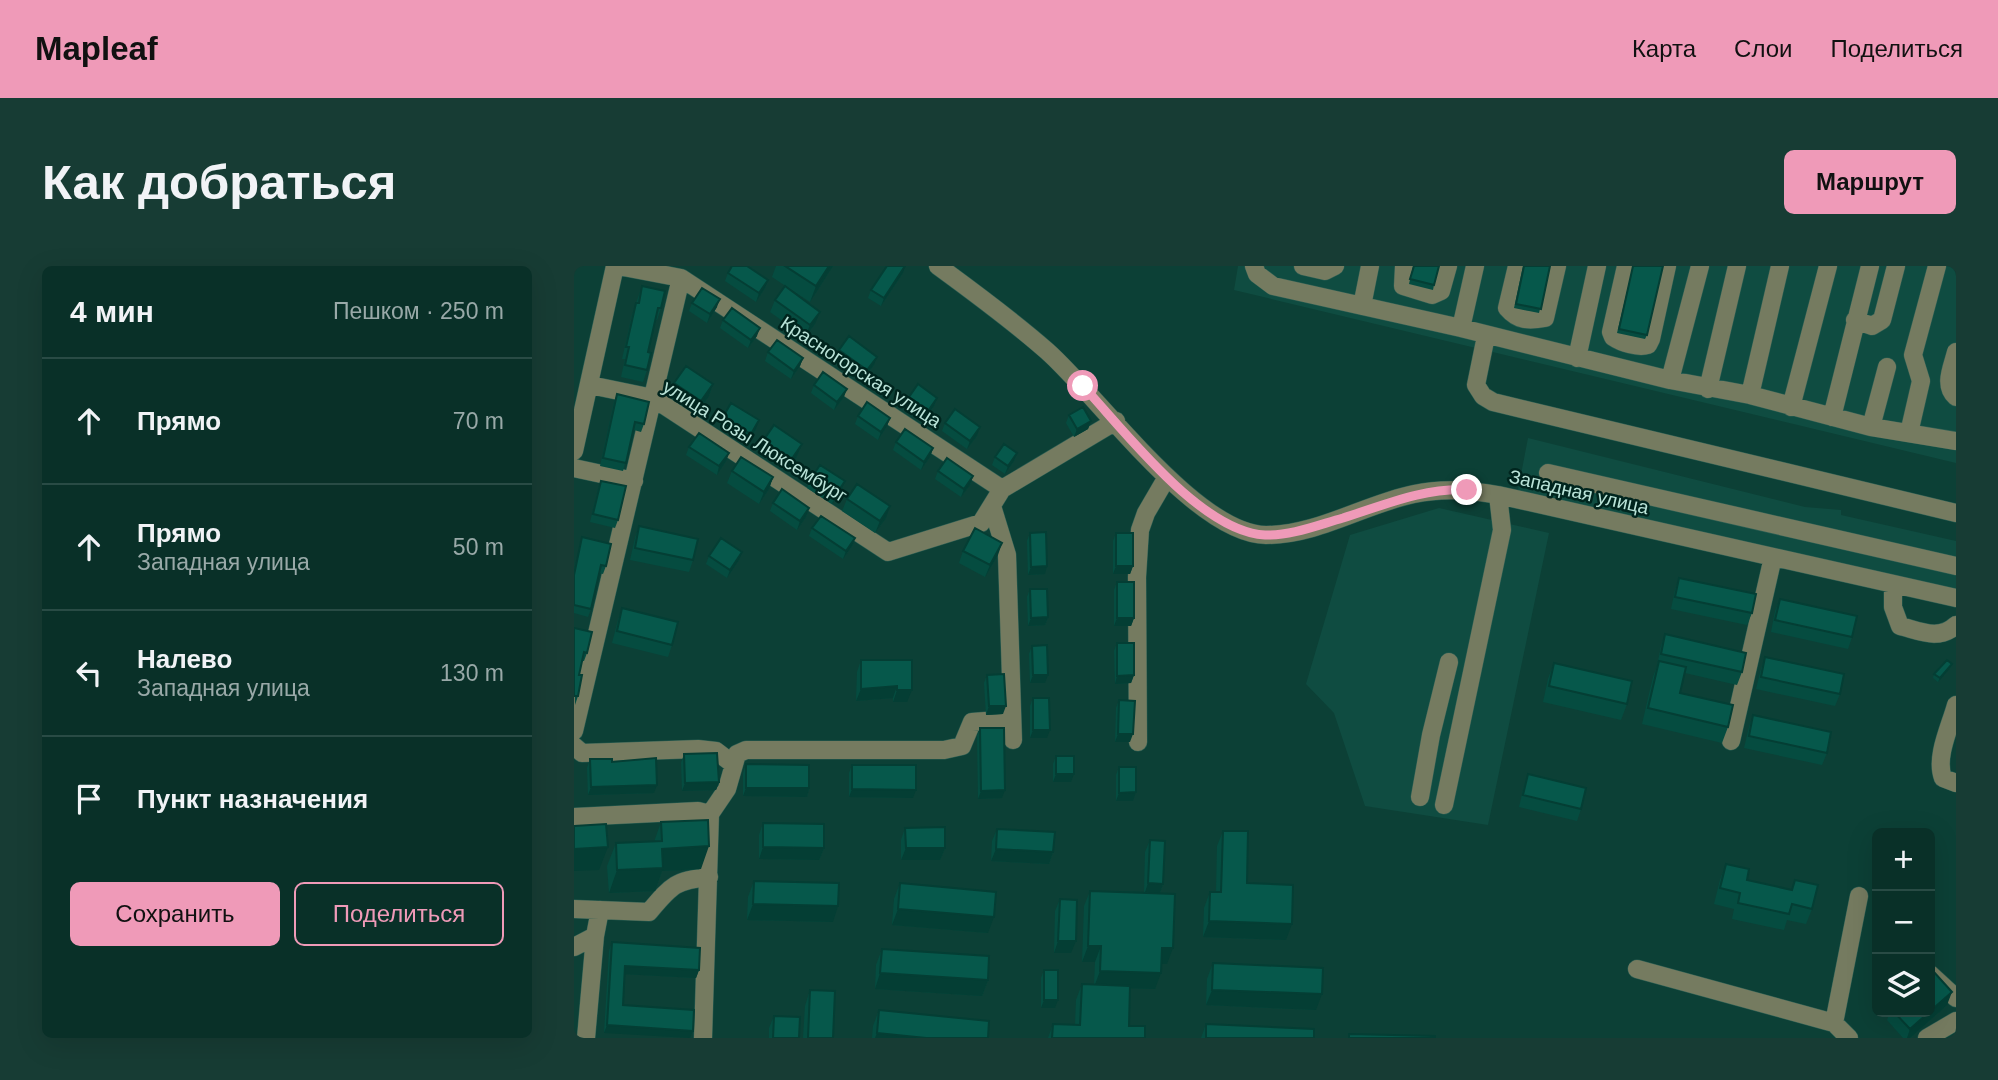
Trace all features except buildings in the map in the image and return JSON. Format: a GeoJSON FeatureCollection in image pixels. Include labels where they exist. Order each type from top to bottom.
{"type":"FeatureCollection","features":[{"type":"Feature","properties":{"kind":"street","name":"Красногорская улица"},"geometry":{"type":"LineString","coordinates":[[616,266],[681,278],[1002,489]]}},
{"type":"Feature","properties":{"kind":"street"},"geometry":{"type":"LineString","coordinates":[[574,451],[616,266]]}},
{"type":"Feature","properties":{"kind":"street","name":"Западная улица"},"geometry":{"type":"LineString","coordinates":[[938,266],[1046,350],[1167,477],[1208,512],[1227,525],[1245,532],[1265,535],[1303,529],[1414,494],[1451,489],[1498,495],[1956,598]]}},
{"type":"Feature","properties":{"kind":"street"},"geometry":{"type":"LineString","coordinates":[[1254,266],[1257,274],[1273,286],[1461,328],[1707,389],[1750,395],[1871,427],[1956,441]]}},
{"type":"Feature","properties":{"kind":"street"},"geometry":{"type":"LineString","coordinates":[[1303,266],[1330,271],[1335,266]]}},
{"type":"Feature","properties":{"kind":"street"},"geometry":{"type":"LineString","coordinates":[[1362,306],[1370,266]]}},
{"type":"Feature","properties":{"kind":"street"},"geometry":{"type":"LineString","coordinates":[[1404,266],[1403,286],[1435,295],[1441,291],[1448,266]]}},
{"type":"Feature","properties":{"kind":"street"},"geometry":{"type":"LineString","coordinates":[[1461,328],[1475,266]]}},
{"type":"Feature","properties":{"kind":"street"},"geometry":{"type":"LineString","coordinates":[[1517,266],[1507,308],[1514,316],[1527,321],[1545,318],[1557,266]]}},
{"type":"Feature","properties":{"kind":"street"},"geometry":{"type":"LineString","coordinates":[[1577,358],[1597,266]]}},
{"type":"Feature","properties":{"kind":"street"},"geometry":{"type":"LineString","coordinates":[[1626,266],[1611,327],[1616,339],[1642,346],[1648,345],[1667,266]]}},
{"type":"Feature","properties":{"kind":"street"},"geometry":{"type":"LineString","coordinates":[[1670,380],[1700,266]]}},
{"type":"Feature","properties":{"kind":"street"},"geometry":{"type":"LineString","coordinates":[[1707,389],[1737,266]]}},
{"type":"Feature","properties":{"kind":"street"},"geometry":{"type":"LineString","coordinates":[[1750,395],[1780,266]]}},
{"type":"Feature","properties":{"kind":"street"},"geometry":{"type":"LineString","coordinates":[[1791,407],[1828,266]]}},
{"type":"Feature","properties":{"kind":"street"},"geometry":{"type":"LineString","coordinates":[[1832,417],[1870,266]]}},
{"type":"Feature","properties":{"kind":"street"},"geometry":{"type":"LineString","coordinates":[[1855,320],[1872,326],[1882,320],[1896,266]]}},
{"type":"Feature","properties":{"kind":"street"},"geometry":{"type":"LineString","coordinates":[[1909,433],[1921,381],[1913,355],[1937,266]]}},
{"type":"Feature","properties":{"kind":"street"},"geometry":{"type":"LineString","coordinates":[[575,720],[681,278]]}},
{"type":"Feature","properties":{"kind":"street"},"geometry":{"type":"LineString","coordinates":[[1662,290],[1692,297]]}},
{"type":"Feature","properties":{"kind":"street"},"geometry":{"type":"LineString","coordinates":[[1522,344],[1527,321]]}},
{"type":"Feature","properties":{"kind":"street"},"geometry":{"type":"LineString","coordinates":[[1486,336],[1476,385],[1483,396],[1493,402],[1956,513]]}},
{"type":"Feature","properties":{"kind":"street"},"geometry":{"type":"LineString","coordinates":[[1956,352],[1948,382],[1950,391],[1956,397]]}},
{"type":"Feature","properties":{"kind":"street"},"geometry":{"type":"LineString","coordinates":[[1871,427],[1887,367]]}},
{"type":"Feature","properties":{"kind":"street","name":"улица Розы Люксембург"},"geometry":{"type":"LineString","coordinates":[[590,385],[653,398],[888,552],[981,523],[992,506]]}},
{"type":"Feature","properties":{"kind":"street"},"geometry":{"type":"LineString","coordinates":[[1013,740],[1007,555],[992,506],[1002,489],[1116,422]]}},
{"type":"Feature","properties":{"kind":"street"},"geometry":{"type":"LineString","coordinates":[[574,468],[634,481]]}},
{"type":"Feature","properties":{"kind":"street"},"geometry":{"type":"LineString","coordinates":[[1548,473],[1956,566]]}},
{"type":"Feature","properties":{"kind":"street"},"geometry":{"type":"LineString","coordinates":[[1138,742],[1137,577],[1140,530],[1146,513],[1167,477]]}},
{"type":"Feature","properties":{"kind":"street"},"geometry":{"type":"LineString","coordinates":[[1444,805],[1502,530],[1498,495]]}},
{"type":"Feature","properties":{"kind":"street"},"geometry":{"type":"LineString","coordinates":[[1810,566],[1818,534]]}},
{"type":"Feature","properties":{"kind":"street"},"geometry":{"type":"LineString","coordinates":[[1731,741],[1773,557]]}},
{"type":"Feature","properties":{"kind":"street"},"geometry":{"type":"LineString","coordinates":[[1893,583],[1893,607],[1900,626],[1939,635],[1947,633],[1956,625]]}},
{"type":"Feature","properties":{"kind":"street"},"geometry":{"type":"LineString","coordinates":[[1420,797],[1431,735],[1449,662]]}},
{"type":"Feature","properties":{"kind":"street"},"geometry":{"type":"LineString","coordinates":[[1956,705],[1939,768],[1943,778],[1956,783]]}},
{"type":"Feature","properties":{"kind":"street"},"geometry":{"type":"LineString","coordinates":[[703,1038],[710,814],[727,789],[737,754],[746,750],[944,750],[962,746],[972,722],[1012,719]]}},
{"type":"Feature","properties":{"kind":"street"},"geometry":{"type":"LineString","coordinates":[[574,747],[582,753],[698,749],[716,751],[733,764]]}},
{"type":"Feature","properties":{"kind":"street"},"geometry":{"type":"LineString","coordinates":[[574,817],[698,811],[710,814]]}},
{"type":"Feature","properties":{"kind":"street"},"geometry":{"type":"LineString","coordinates":[[574,909],[649,912],[669,888],[687,879],[709,877]]}},
{"type":"Feature","properties":{"kind":"street"},"geometry":{"type":"LineString","coordinates":[[1834,1023],[1859,896]]}},
{"type":"Feature","properties":{"kind":"street"},"geometry":{"type":"LineString","coordinates":[[586,1038],[595,936],[600,910]]}},
{"type":"Feature","properties":{"kind":"street"},"geometry":{"type":"LineString","coordinates":[[574,947],[595,936]]}},
{"type":"Feature","properties":{"kind":"street"},"geometry":{"type":"LineString","coordinates":[[1637,969],[1834,1023],[1849,1038]]}},
{"type":"Feature","properties":{"kind":"street"},"geometry":{"type":"LineString","coordinates":[[1935,979],[1956,998]]}},
{"type":"Feature","properties":{"kind":"street"},"geometry":{"type":"LineString","coordinates":[[1927,1038],[1956,1021]]}},
{"type":"Feature","properties":{"kind":"shaded area"},"geometry":{"type":"Polygon","coordinates":[[[1238,266],[1956,266],[1956,463],[1234,290],[1238,266]]]}},
{"type":"Feature","properties":{"kind":"shaded area"},"geometry":{"type":"Polygon","coordinates":[[[1528,438],[1805,507],[1841,510],[1841,515],[1956,541],[1956,593],[1518,490],[1528,438]]]}},
{"type":"Feature","properties":{"kind":"shaded area"},"geometry":{"type":"Polygon","coordinates":[[[1439,508],[1549,533],[1488,825],[1365,806],[1334,713],[1306,684],[1350,535],[1439,508]]]}},
{"type":"Feature","properties":{"kind":"route"},"geometry":{"type":"LineString","coordinates":[[1083,386],[1189,497],[1227,525],[1245,532],[1282,534],[1347,517],[1414,494],[1451,489],[1467,490]]}}]}
